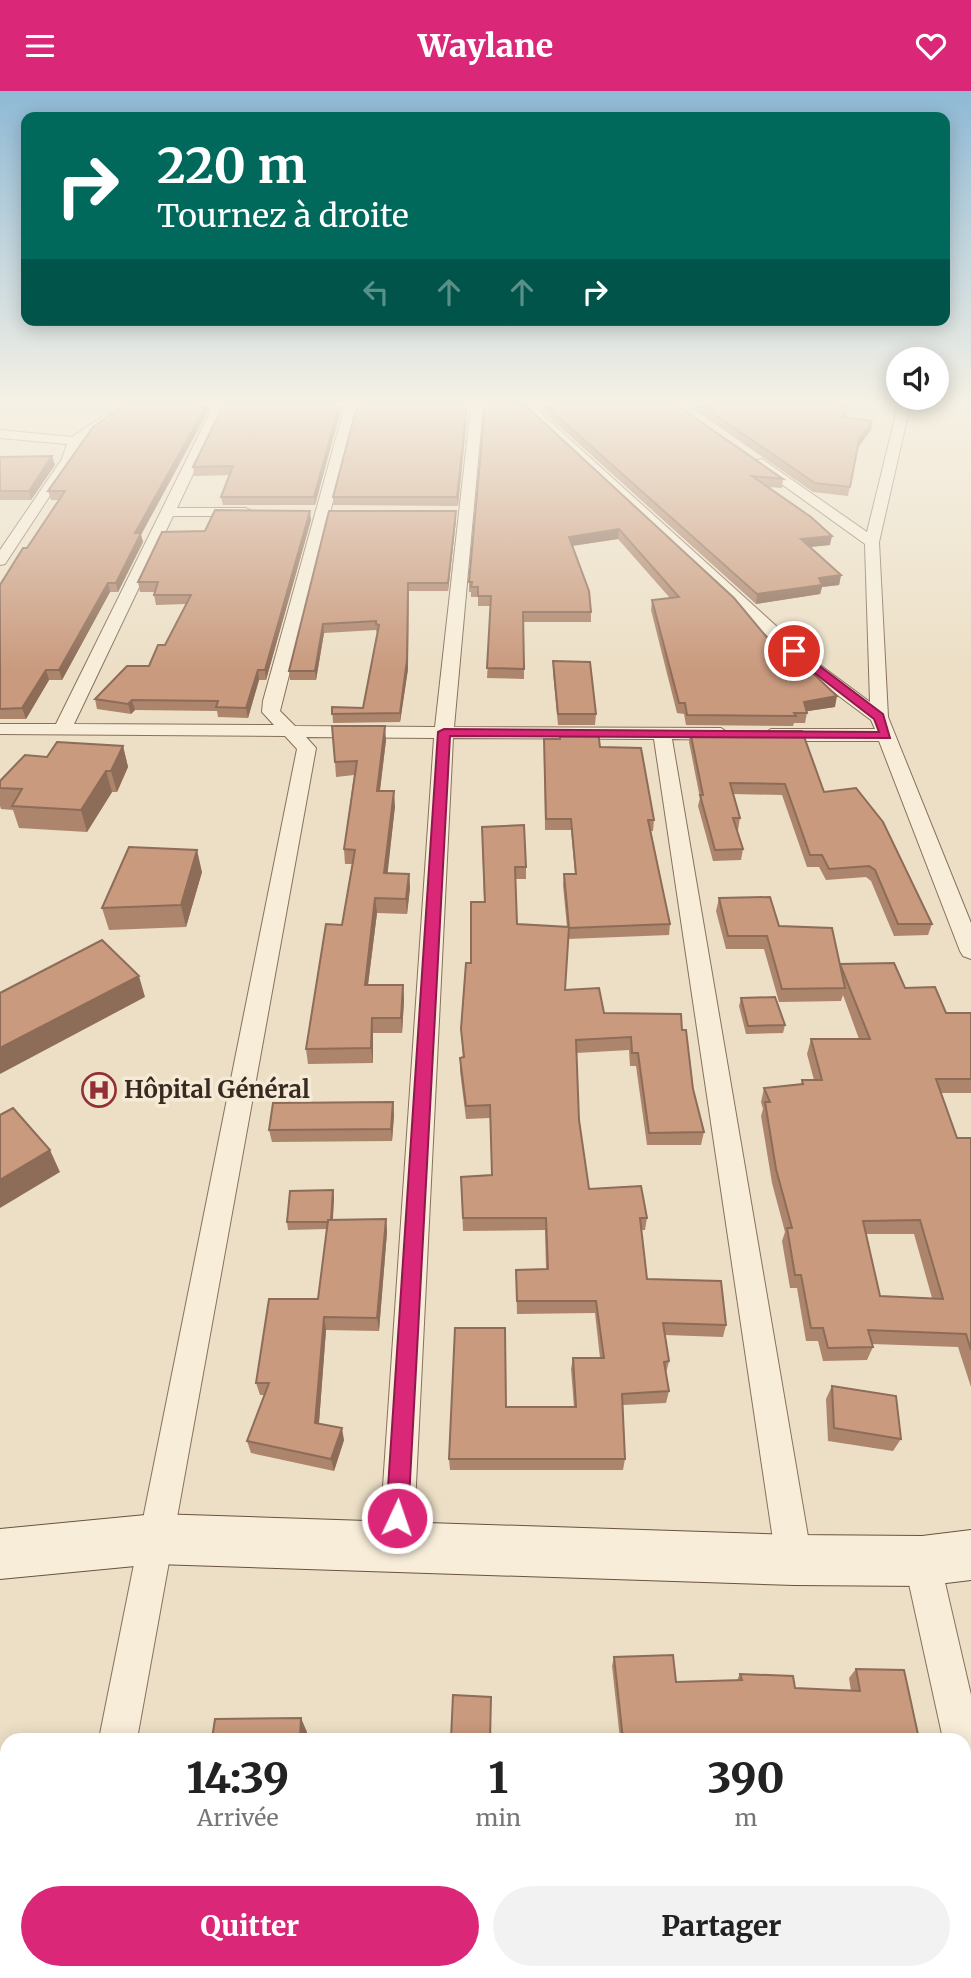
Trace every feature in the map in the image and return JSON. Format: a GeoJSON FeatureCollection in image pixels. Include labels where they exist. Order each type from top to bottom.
{"type":"FeatureCollection","features":[{"type":"Feature","properties":{"kind":"street"},"geometry":{"type":"LineString","coordinates":[[0,561],[45,494]]}},
{"type":"Feature","properties":{"kind":"street"},"geometry":{"type":"LineString","coordinates":[[62,730],[177,494]]}},
{"type":"Feature","properties":{"kind":"street"},"geometry":{"type":"LineString","coordinates":[[119,1733],[307,748],[271,712],[272,701],[329,494]]}},
{"type":"Feature","properties":{"kind":"street"},"geometry":{"type":"LineString","coordinates":[[396,1545],[457,513],[461,494]]}},
{"type":"Feature","properties":{"kind":"street"},"geometry":{"type":"LineString","coordinates":[[622,494],[810,666],[883,726]]}},
{"type":"Feature","properties":{"kind":"street"},"geometry":{"type":"LineString","coordinates":[[803,494],[872,542]]}},
{"type":"Feature","properties":{"kind":"street"},"geometry":{"type":"LineString","coordinates":[[883,494],[872,542],[883,726],[971,951]]}},
{"type":"Feature","properties":{"kind":"street"},"geometry":{"type":"LineString","coordinates":[[168,512],[259,512]]}},
{"type":"Feature","properties":{"kind":"street"},"geometry":{"type":"LineString","coordinates":[[0,729],[748,735],[883,726]]}},
{"type":"Feature","properties":{"kind":"street"},"geometry":{"type":"LineString","coordinates":[[662,734],[794,1560]]}},
{"type":"Feature","properties":{"kind":"street"},"geometry":{"type":"LineString","coordinates":[[0,1554],[156,1539],[794,1560],[922,1561],[971,1555]]}},
{"type":"Feature","properties":{"kind":"street"},"geometry":{"type":"LineString","coordinates":[[922,1561],[961,1733]]}},
{"type":"Feature","properties":{"kind":"building"},"geometry":{"type":"Polygon","coordinates":[[[63,494],[157,494],[135,533],[141,533],[116,583],[108,583],[59,670],[46,670],[22,708],[0,709],[0,585],[23,548],[27,548],[63,494]]]}},
{"type":"Feature","properties":{"kind":"building"},"geometry":{"type":"Polygon","coordinates":[[[222,494],[315,494],[314,497],[221,497],[222,494]]]}},
{"type":"Feature","properties":{"kind":"building"},"geometry":{"type":"Polygon","coordinates":[[[334,494],[457,494],[457,497],[333,497],[334,494]]]}},
{"type":"Feature","properties":{"kind":"building"},"geometry":{"type":"Polygon","coordinates":[[[477,494],[621,494],[734,598],[774,646],[782,644],[837,696],[804,702],[807,713],[794,713],[796,716],[687,715],[685,703],[679,703],[652,600],[679,597],[619,529],[569,537],[589,591],[591,612],[523,612],[524,669],[487,668],[491,596],[478,596],[478,587],[471,587],[472,582],[469,582],[477,494]]]}},
{"type":"Feature","properties":{"kind":"building"},"geometry":{"type":"Polygon","coordinates":[[[645,494],[778,494],[811,517],[832,536],[801,539],[841,575],[819,578],[822,585],[757,594],[645,494]]]}},
{"type":"Feature","properties":{"kind":"building"},"geometry":{"type":"Polygon","coordinates":[[[215,510],[310,511],[265,670],[258,670],[246,708],[216,707],[218,701],[132,700],[128,704],[95,699],[127,666],[149,666],[158,645],[165,645],[191,595],[154,595],[158,582],[138,582],[162,532],[205,531],[215,510]]]}},
{"type":"Feature","properties":{"kind":"building"},"geometry":{"type":"Polygon","coordinates":[[[329,511],[456,511],[448,583],[408,583],[407,660],[400,713],[332,714],[332,707],[363,708],[379,625],[376,621],[323,624],[315,671],[289,671],[329,511]]]}},
{"type":"Feature","properties":{"kind":"building"},"geometry":{"type":"Polygon","coordinates":[[[553,661],[590,662],[596,714],[558,714],[553,661]]]}},
{"type":"Feature","properties":{"kind":"building"},"geometry":{"type":"Polygon","coordinates":[[[332,726],[385,726],[377,791],[394,791],[384,873],[409,874],[406,899],[375,898],[365,985],[403,985],[401,1018],[372,1018],[371,1048],[306,1049],[326,924],[342,925],[355,850],[344,849],[357,761],[335,762],[332,726]]]}},
{"type":"Feature","properties":{"kind":"building"},"geometry":{"type":"Polygon","coordinates":[[[560,731],[598,731],[600,747],[641,748],[654,820],[648,820],[670,924],[569,928],[564,874],[576,874],[571,819],[546,819],[544,739],[560,739],[560,731]]]}},
{"type":"Feature","properties":{"kind":"building"},"geometry":{"type":"Polygon","coordinates":[[[690,731],[802,731],[824,792],[856,788],[883,822],[932,924],[898,924],[875,870],[869,866],[829,869],[822,855],[810,855],[785,784],[730,783],[740,818],[733,818],[743,849],[715,850],[700,795],[703,795],[690,731]]]}},
{"type":"Feature","properties":{"kind":"building"},"geometry":{"type":"Polygon","coordinates":[[[57,742],[123,746],[111,771],[106,771],[81,810],[12,806],[22,789],[0,788],[0,781],[25,755],[47,757],[57,742]]]}},
{"type":"Feature","properties":{"kind":"building"},"geometry":{"type":"Polygon","coordinates":[[[524,825],[526,867],[515,867],[517,924],[569,927],[565,990],[599,988],[604,1013],[681,1014],[682,1030],[686,1030],[693,1089],[704,1132],[649,1133],[638,1053],[632,1053],[631,1037],[576,1040],[579,1120],[589,1189],[641,1186],[647,1218],[640,1218],[647,1279],[721,1281],[726,1325],[663,1323],[669,1361],[664,1362],[669,1391],[622,1394],[625,1459],[449,1459],[455,1328],[505,1328],[506,1407],[576,1407],[573,1358],[604,1358],[596,1301],[517,1301],[516,1270],[548,1269],[546,1218],[463,1218],[461,1177],[492,1175],[490,1105],[466,1106],[460,1058],[464,1057],[461,1029],[466,963],[471,963],[471,902],[485,902],[482,827],[524,825]]]}},
{"type":"Feature","properties":{"kind":"building"},"geometry":{"type":"Polygon","coordinates":[[[129,847],[197,850],[181,905],[102,908],[129,847]]]}},
{"type":"Feature","properties":{"kind":"building"},"geometry":{"type":"Polygon","coordinates":[[[770,897],[779,926],[832,928],[845,988],[782,989],[767,936],[728,936],[719,898],[770,897]]]}},
{"type":"Feature","properties":{"kind":"building"},"geometry":{"type":"Polygon","coordinates":[[[102,940],[139,976],[0,1048],[0,993],[102,940]]]}},
{"type":"Feature","properties":{"kind":"building"},"geometry":{"type":"Polygon","coordinates":[[[894,963],[905,988],[935,987],[946,1013],[971,1013],[971,1079],[936,1079],[957,1138],[971,1138],[971,1350],[966,1334],[868,1330],[873,1347],[828,1348],[823,1328],[811,1328],[801,1275],[795,1275],[787,1228],[792,1228],[776,1169],[765,1102],[770,1102],[764,1088],[803,1084],[802,1080],[822,1080],[811,1039],[870,1039],[840,964],[894,963]],[[920,1220],[863,1221],[880,1296],[943,1299],[920,1220]]]}},
{"type":"Feature","properties":{"kind":"building"},"geometry":{"type":"Polygon","coordinates":[[[775,997],[785,1025],[748,1026],[741,998],[775,997]]]}},
{"type":"Feature","properties":{"kind":"building"},"geometry":{"type":"Polygon","coordinates":[[[393,1102],[391,1129],[269,1130],[273,1103],[393,1102]]]}},
{"type":"Feature","properties":{"kind":"building"},"geometry":{"type":"Polygon","coordinates":[[[13,1108],[50,1150],[0,1180],[0,1115],[13,1108]]]}},
{"type":"Feature","properties":{"kind":"building"},"geometry":{"type":"Polygon","coordinates":[[[333,1190],[331,1220],[287,1222],[290,1191],[333,1190]]]}},
{"type":"Feature","properties":{"kind":"building"},"geometry":{"type":"Polygon","coordinates":[[[386,1219],[377,1318],[324,1317],[315,1423],[342,1428],[331,1459],[247,1441],[269,1383],[256,1383],[269,1299],[318,1299],[328,1220],[386,1219]]]}},
{"type":"Feature","properties":{"kind":"building"},"geometry":{"type":"Polygon","coordinates":[[[832,1386],[896,1396],[901,1439],[834,1428],[832,1386]]]}},
{"type":"Feature","properties":{"kind":"building"},"geometry":{"type":"Polygon","coordinates":[[[673,1655],[676,1682],[742,1680],[740,1674],[793,1676],[795,1688],[860,1691],[856,1669],[904,1670],[918,1733],[622,1733],[614,1657],[673,1655]]]}},
{"type":"Feature","properties":{"kind":"building"},"geometry":{"type":"Polygon","coordinates":[[[453,1695],[491,1697],[490,1733],[451,1733],[453,1695]]]}},
{"type":"Feature","properties":{"kind":"building"},"geometry":{"type":"Polygon","coordinates":[[[301,1718],[300,1733],[213,1733],[215,1719],[301,1718]]]}},
{"type":"Feature","properties":{"kind":"place","name":"Hôpital Général"},"geometry":{"type":"Point","coordinates":[99,1090]}},
{"type":"Feature","properties":{"kind":"route"},"geometry":{"type":"LineString","coordinates":[[397,1518],[444,732],[886,735],[879,717],[794,651]]}}]}
